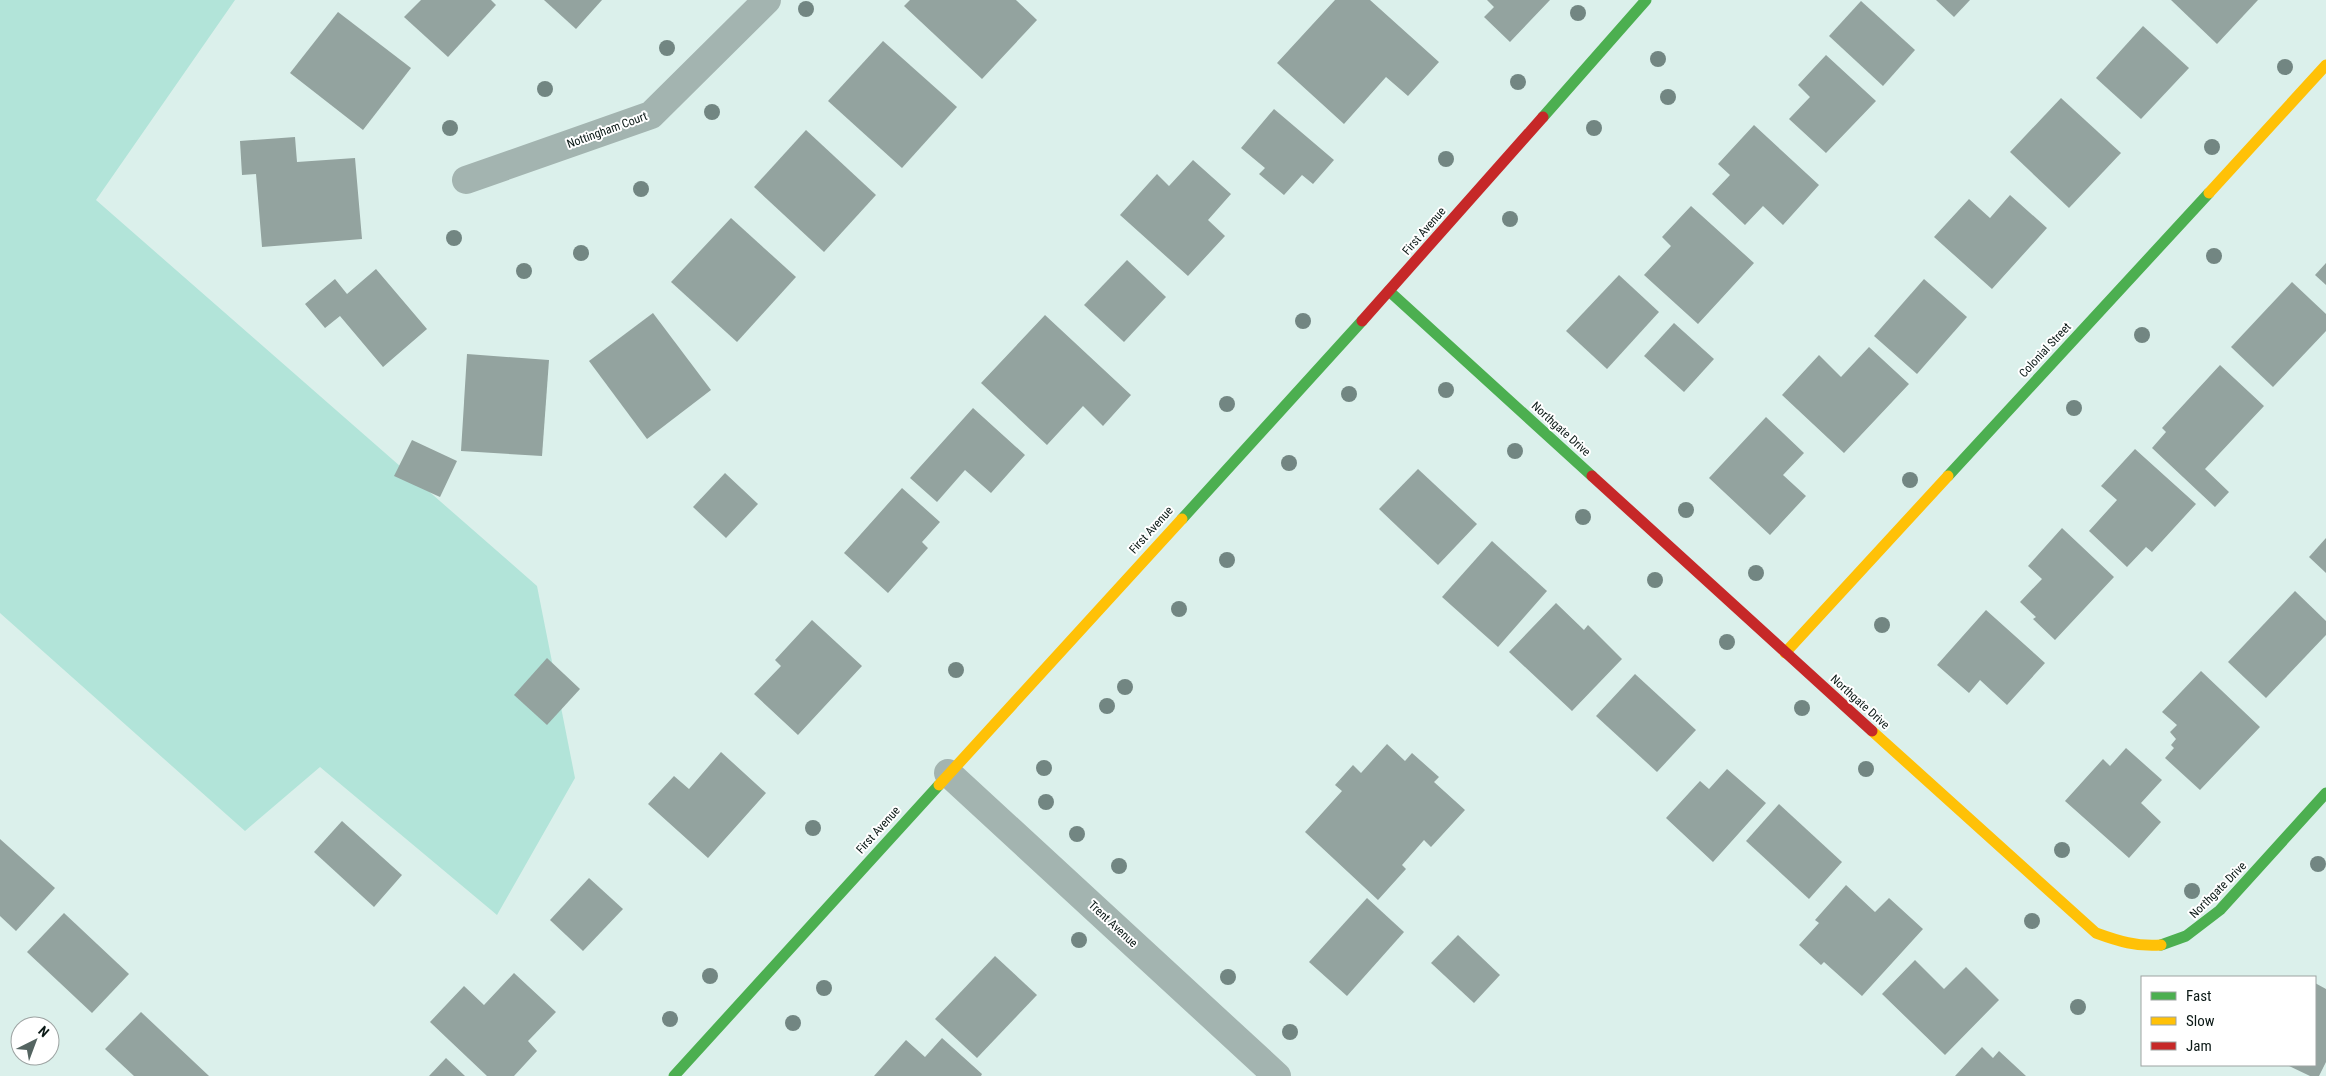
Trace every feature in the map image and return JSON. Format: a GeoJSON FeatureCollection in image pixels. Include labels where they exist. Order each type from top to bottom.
{"type":"FeatureCollection","features":[{"type":"Feature","properties":{"kind":"street","name":"Nottingham Court"},"geometry":{"type":"LineString","coordinates":[[466,180],[650,115],[767,0]]}},
{"type":"Feature","properties":{"kind":"street","name":"First Avenue"},"geometry":{"type":"LineString","coordinates":[[674,1076],[1389,291],[1646,0]]}},
{"type":"Feature","properties":{"kind":"street","name":"Colonial Street"},"geometry":{"type":"LineString","coordinates":[[1785,653],[2326,66]]}},
{"type":"Feature","properties":{"kind":"street","name":"Northgate Drive"},"geometry":{"type":"LineString","coordinates":[[1389,291],[1785,653],[2096,933],[2126,945],[2148,946],[2174,942],[2202,928],[2223,908],[2326,793]]}},
{"type":"Feature","properties":{"kind":"street","name":"Trent Avenue"},"geometry":{"type":"LineString","coordinates":[[948,774],[1277,1076]]}},
{"type":"Feature","properties":{"kind":"green space"},"geometry":{"type":"Polygon","coordinates":[[[0,0],[235,0],[96,200],[537,586],[575,778],[497,915],[320,767],[245,831],[0,613],[0,0]]]}},
{"type":"Feature","properties":{"kind":"building"},"geometry":{"type":"Polygon","coordinates":[[[421,0],[491,0],[496,5],[448,57],[404,17],[421,0]]]}},
{"type":"Feature","properties":{"kind":"building"},"geometry":{"type":"Polygon","coordinates":[[[544,0],[602,0],[576,29],[544,0]]]}},
{"type":"Feature","properties":{"kind":"building"},"geometry":{"type":"Polygon","coordinates":[[[910,0],[1016,0],[1037,20],[982,79],[904,6],[910,0]]]}},
{"type":"Feature","properties":{"kind":"building"},"geometry":{"type":"Polygon","coordinates":[[[1335,0],[1370,0],[1439,62],[1408,96],[1386,77],[1344,124],[1277,63],[1335,0]]]}},
{"type":"Feature","properties":{"kind":"building"},"geometry":{"type":"Polygon","coordinates":[[[1487,0],[1550,0],[1510,42],[1484,17],[1494,7],[1487,0]]]}},
{"type":"Feature","properties":{"kind":"building"},"geometry":{"type":"Polygon","coordinates":[[[1936,0],[1970,0],[1954,17],[1936,0]]]}},
{"type":"Feature","properties":{"kind":"building"},"geometry":{"type":"Polygon","coordinates":[[[2171,0],[2258,0],[2217,44],[2171,0]]]}},
{"type":"Feature","properties":{"kind":"building"},"geometry":{"type":"Polygon","coordinates":[[[1861,1],[1915,50],[1883,86],[1829,36],[1861,1]]]}},
{"type":"Feature","properties":{"kind":"building"},"geometry":{"type":"Polygon","coordinates":[[[338,12],[411,68],[363,130],[290,73],[338,12]]]}},
{"type":"Feature","properties":{"kind":"building"},"geometry":{"type":"Polygon","coordinates":[[[2143,26],[2189,68],[2141,119],[2096,78],[2143,26]]]}},
{"type":"Feature","properties":{"kind":"building"},"geometry":{"type":"Polygon","coordinates":[[[883,41],[957,107],[902,168],[828,101],[883,41]]]}},
{"type":"Feature","properties":{"kind":"building"},"geometry":{"type":"Polygon","coordinates":[[[1826,55],[1876,101],[1826,153],[1789,119],[1810,97],[1798,85],[1826,55]]]}},
{"type":"Feature","properties":{"kind":"building"},"geometry":{"type":"Polygon","coordinates":[[[2061,98],[2121,153],[2069,208],[2010,152],[2061,98]]]}},
{"type":"Feature","properties":{"kind":"building"},"geometry":{"type":"Polygon","coordinates":[[[1274,109],[1334,160],[1313,184],[1302,175],[1284,195],[1259,174],[1265,168],[1241,148],[1274,109]]]}},
{"type":"Feature","properties":{"kind":"building"},"geometry":{"type":"Polygon","coordinates":[[[1754,125],[1819,185],[1783,225],[1763,206],[1745,225],[1712,194],[1730,175],[1718,164],[1754,125]]]}},
{"type":"Feature","properties":{"kind":"building"},"geometry":{"type":"Polygon","coordinates":[[[806,130],[876,195],[824,252],[754,187],[806,130]]]}},
{"type":"Feature","properties":{"kind":"building"},"geometry":{"type":"Polygon","coordinates":[[[295,137],[297,162],[355,158],[362,239],[262,247],[256,174],[242,175],[240,141],[295,137]]]}},
{"type":"Feature","properties":{"kind":"building"},"geometry":{"type":"Polygon","coordinates":[[[1193,160],[1231,194],[1208,220],[1225,236],[1188,276],[1120,215],[1157,174],[1169,186],[1193,160]]]}},
{"type":"Feature","properties":{"kind":"building"},"geometry":{"type":"Polygon","coordinates":[[[2010,195],[2047,228],[1992,289],[1934,237],[1969,199],[1990,218],[2010,195]]]}},
{"type":"Feature","properties":{"kind":"building"},"geometry":{"type":"Polygon","coordinates":[[[1691,206],[1754,263],[1698,324],[1644,275],[1671,246],[1662,237],[1691,206]]]}},
{"type":"Feature","properties":{"kind":"building"},"geometry":{"type":"Polygon","coordinates":[[[731,218],[796,277],[737,342],[671,282],[731,218]]]}},
{"type":"Feature","properties":{"kind":"building"},"geometry":{"type":"Polygon","coordinates":[[[1127,260],[1166,297],[1124,342],[1084,305],[1127,260]]]}},
{"type":"Feature","properties":{"kind":"building"},"geometry":{"type":"Polygon","coordinates":[[[2326,263],[2326,285],[2315,275],[2326,263]]]}},
{"type":"Feature","properties":{"kind":"building"},"geometry":{"type":"Polygon","coordinates":[[[376,269],[427,329],[383,367],[340,316],[325,328],[305,304],[335,279],[347,294],[376,269]]]}},
{"type":"Feature","properties":{"kind":"building"},"geometry":{"type":"Polygon","coordinates":[[[1619,275],[1659,312],[1607,369],[1566,331],[1619,275]]]}},
{"type":"Feature","properties":{"kind":"building"},"geometry":{"type":"Polygon","coordinates":[[[1924,279],[1967,317],[1917,374],[1874,336],[1924,279]]]}},
{"type":"Feature","properties":{"kind":"building"},"geometry":{"type":"Polygon","coordinates":[[[2292,282],[2326,314],[2326,331],[2273,387],[2231,347],[2292,282]]]}},
{"type":"Feature","properties":{"kind":"building"},"geometry":{"type":"Polygon","coordinates":[[[653,313],[711,390],[647,439],[589,361],[653,313]]]}},
{"type":"Feature","properties":{"kind":"building"},"geometry":{"type":"Polygon","coordinates":[[[1045,315],[1131,395],[1103,426],[1083,406],[1047,445],[981,383],[1045,315]]]}},
{"type":"Feature","properties":{"kind":"building"},"geometry":{"type":"Polygon","coordinates":[[[1674,323],[1714,359],[1684,392],[1644,356],[1674,323]]]}},
{"type":"Feature","properties":{"kind":"building"},"geometry":{"type":"Polygon","coordinates":[[[1869,347],[1909,384],[1844,453],[1782,395],[1819,355],[1841,377],[1869,347]]]}},
{"type":"Feature","properties":{"kind":"building"},"geometry":{"type":"Polygon","coordinates":[[[467,354],[549,360],[542,456],[461,451],[467,354]]]}},
{"type":"Feature","properties":{"kind":"building"},"geometry":{"type":"Polygon","coordinates":[[[2220,365],[2264,406],[2205,469],[2229,492],[2215,507],[2152,448],[2166,432],[2162,428],[2220,365]]]}},
{"type":"Feature","properties":{"kind":"building"},"geometry":{"type":"Polygon","coordinates":[[[973,408],[1025,455],[991,493],[965,470],[937,502],[910,478],[973,408]]]}},
{"type":"Feature","properties":{"kind":"building"},"geometry":{"type":"Polygon","coordinates":[[[1766,417],[1804,453],[1783,475],[1806,496],[1770,535],[1709,478],[1766,417]]]}},
{"type":"Feature","properties":{"kind":"building"},"geometry":{"type":"Polygon","coordinates":[[[412,440],[457,461],[440,497],[394,476],[412,440]]]}},
{"type":"Feature","properties":{"kind":"building"},"geometry":{"type":"Polygon","coordinates":[[[2135,449],[2196,504],[2152,552],[2146,547],[2127,567],[2089,531],[2117,500],[2101,486],[2135,449]]]}},
{"type":"Feature","properties":{"kind":"building"},"geometry":{"type":"Polygon","coordinates":[[[1418,469],[1477,524],[1438,565],[1379,509],[1418,469]]]}},
{"type":"Feature","properties":{"kind":"building"},"geometry":{"type":"Polygon","coordinates":[[[725,473],[758,504],[726,538],[693,507],[725,473]]]}},
{"type":"Feature","properties":{"kind":"building"},"geometry":{"type":"Polygon","coordinates":[[[902,488],[940,522],[922,542],[928,548],[888,593],[844,553],[902,488]]]}},
{"type":"Feature","properties":{"kind":"building"},"geometry":{"type":"Polygon","coordinates":[[[2062,528],[2114,577],[2055,640],[2033,619],[2036,617],[2020,602],[2042,579],[2028,566],[2062,528]]]}},
{"type":"Feature","properties":{"kind":"building"},"geometry":{"type":"Polygon","coordinates":[[[2326,538],[2326,573],[2309,557],[2326,538]]]}},
{"type":"Feature","properties":{"kind":"building"},"geometry":{"type":"Polygon","coordinates":[[[1492,541],[1547,591],[1498,647],[1442,597],[1492,541]]]}},
{"type":"Feature","properties":{"kind":"building"},"geometry":{"type":"Polygon","coordinates":[[[2295,591],[2326,621],[2326,635],[2266,698],[2228,662],[2295,591]]]}},
{"type":"Feature","properties":{"kind":"building"},"geometry":{"type":"Polygon","coordinates":[[[1556,603],[1584,630],[1588,625],[1622,659],[1572,711],[1509,652],[1556,603]]]}},
{"type":"Feature","properties":{"kind":"building"},"geometry":{"type":"Polygon","coordinates":[[[1986,610],[2045,663],[2007,705],[1980,680],[1969,693],[1937,665],[1986,610]]]}},
{"type":"Feature","properties":{"kind":"building"},"geometry":{"type":"Polygon","coordinates":[[[812,620],[862,666],[798,735],[754,694],[781,666],[775,660],[812,620]]]}},
{"type":"Feature","properties":{"kind":"building"},"geometry":{"type":"Polygon","coordinates":[[[547,658],[580,689],[547,725],[514,695],[547,658]]]}},
{"type":"Feature","properties":{"kind":"building"},"geometry":{"type":"Polygon","coordinates":[[[2201,671],[2260,727],[2200,790],[2165,758],[2174,748],[2171,745],[2176,739],[2170,732],[2177,725],[2162,712],[2201,671]]]}},
{"type":"Feature","properties":{"kind":"building"},"geometry":{"type":"Polygon","coordinates":[[[1635,674],[1696,730],[1657,772],[1596,716],[1635,674]]]}},
{"type":"Feature","properties":{"kind":"building"},"geometry":{"type":"Polygon","coordinates":[[[1387,744],[1405,761],[1412,753],[1439,777],[1434,782],[1465,810],[1431,847],[1424,840],[1402,865],[1406,869],[1378,900],[1305,832],[1342,791],[1335,785],[1353,765],[1361,773],[1387,744]]]}},
{"type":"Feature","properties":{"kind":"building"},"geometry":{"type":"Polygon","coordinates":[[[2126,748],[2162,780],[2141,803],[2161,822],[2129,858],[2065,801],[2103,759],[2110,766],[2126,748]]]}},
{"type":"Feature","properties":{"kind":"building"},"geometry":{"type":"Polygon","coordinates":[[[721,752],[766,793],[708,858],[648,804],[674,776],[689,789],[721,752]]]}},
{"type":"Feature","properties":{"kind":"building"},"geometry":{"type":"Polygon","coordinates":[[[1727,769],[1766,803],[1713,862],[1666,818],[1700,781],[1709,789],[1727,769]]]}},
{"type":"Feature","properties":{"kind":"building"},"geometry":{"type":"Polygon","coordinates":[[[1779,804],[1842,862],[1809,899],[1746,841],[1779,804]]]}},
{"type":"Feature","properties":{"kind":"building"},"geometry":{"type":"Polygon","coordinates":[[[342,821],[402,875],[374,907],[314,852],[342,821]]]}},
{"type":"Feature","properties":{"kind":"building"},"geometry":{"type":"Polygon","coordinates":[[[0,839],[55,888],[16,931],[0,916],[0,839]]]}},
{"type":"Feature","properties":{"kind":"building"},"geometry":{"type":"Polygon","coordinates":[[[589,878],[623,909],[583,951],[550,920],[589,878]]]}},
{"type":"Feature","properties":{"kind":"building"},"geometry":{"type":"Polygon","coordinates":[[[1846,885],[1875,912],[1889,898],[1923,929],[1862,996],[1824,962],[1821,965],[1799,945],[1819,923],[1815,920],[1846,885]]]}},
{"type":"Feature","properties":{"kind":"building"},"geometry":{"type":"Polygon","coordinates":[[[1367,898],[1404,932],[1347,996],[1309,962],[1367,898]]]}},
{"type":"Feature","properties":{"kind":"building"},"geometry":{"type":"Polygon","coordinates":[[[64,913],[129,974],[92,1013],[27,952],[64,913]]]}},
{"type":"Feature","properties":{"kind":"building"},"geometry":{"type":"Polygon","coordinates":[[[1458,935],[1500,975],[1474,1003],[1431,963],[1458,935]]]}},
{"type":"Feature","properties":{"kind":"building"},"geometry":{"type":"Polygon","coordinates":[[[995,956],[1037,995],[977,1058],[935,1019],[995,956]]]}},
{"type":"Feature","properties":{"kind":"building"},"geometry":{"type":"Polygon","coordinates":[[[1915,960],[1944,989],[1966,967],[1999,1000],[1945,1055],[1882,994],[1915,960]]]}},
{"type":"Feature","properties":{"kind":"building"},"geometry":{"type":"Polygon","coordinates":[[[514,973],[556,1012],[528,1041],[537,1051],[514,1076],[487,1076],[430,1022],[464,986],[484,1005],[514,973]]]}},
{"type":"Feature","properties":{"kind":"building"},"geometry":{"type":"Polygon","coordinates":[[[2316,984],[2326,989],[2326,1062],[2319,1076],[2310,1076],[2289,1066],[2316,1066],[2316,984]]]}},
{"type":"Feature","properties":{"kind":"building"},"geometry":{"type":"Polygon","coordinates":[[[141,1012],[209,1076],[134,1076],[105,1049],[141,1012]]]}},
{"type":"Feature","properties":{"kind":"building"},"geometry":{"type":"Polygon","coordinates":[[[942,1038],[982,1074],[981,1076],[874,1076],[906,1040],[925,1057],[942,1038]]]}},
{"type":"Feature","properties":{"kind":"building"},"geometry":{"type":"Polygon","coordinates":[[[1982,1047],[1993,1058],[1999,1051],[2026,1076],[1955,1076],[1982,1047]]]}},
{"type":"Feature","properties":{"kind":"building"},"geometry":{"type":"Polygon","coordinates":[[[446,1058],[465,1076],[429,1076],[446,1058]]]}},
{"type":"Feature","properties":{"kind":"traffic: fast"},"geometry":{"type":"LineString","coordinates":[[1543,117],[1646,0]]}},
{"type":"Feature","properties":{"kind":"traffic: fast"},"geometry":{"type":"LineString","coordinates":[[1948,476],[2209,193]]}},
{"type":"Feature","properties":{"kind":"traffic: fast"},"geometry":{"type":"LineString","coordinates":[[1389,291],[1592,476]]}},
{"type":"Feature","properties":{"kind":"traffic: fast"},"geometry":{"type":"LineString","coordinates":[[1182,519],[1362,321]]}},
{"type":"Feature","properties":{"kind":"traffic: fast"},"geometry":{"type":"LineString","coordinates":[[674,1076],[939,785]]}},
{"type":"Feature","properties":{"kind":"traffic: fast"},"geometry":{"type":"LineString","coordinates":[[2161,945],[2186,936],[2220,910],[2326,793]]}},
{"type":"Feature","properties":{"kind":"traffic: slow"},"geometry":{"type":"LineString","coordinates":[[2209,193],[2326,65]]}},
{"type":"Feature","properties":{"kind":"traffic: slow"},"geometry":{"type":"LineString","coordinates":[[1785,653],[1948,476]]}},
{"type":"Feature","properties":{"kind":"traffic: slow"},"geometry":{"type":"LineString","coordinates":[[939,785],[1182,519]]}},
{"type":"Feature","properties":{"kind":"traffic: slow"},"geometry":{"type":"LineString","coordinates":[[1872,731],[2096,933],[2128,943],[2161,945]]}},
{"type":"Feature","properties":{"kind":"traffic: jam"},"geometry":{"type":"LineString","coordinates":[[1362,321],[1543,117]]}},
{"type":"Feature","properties":{"kind":"traffic: jam"},"geometry":{"type":"LineString","coordinates":[[1592,476],[1872,731]]}}]}
